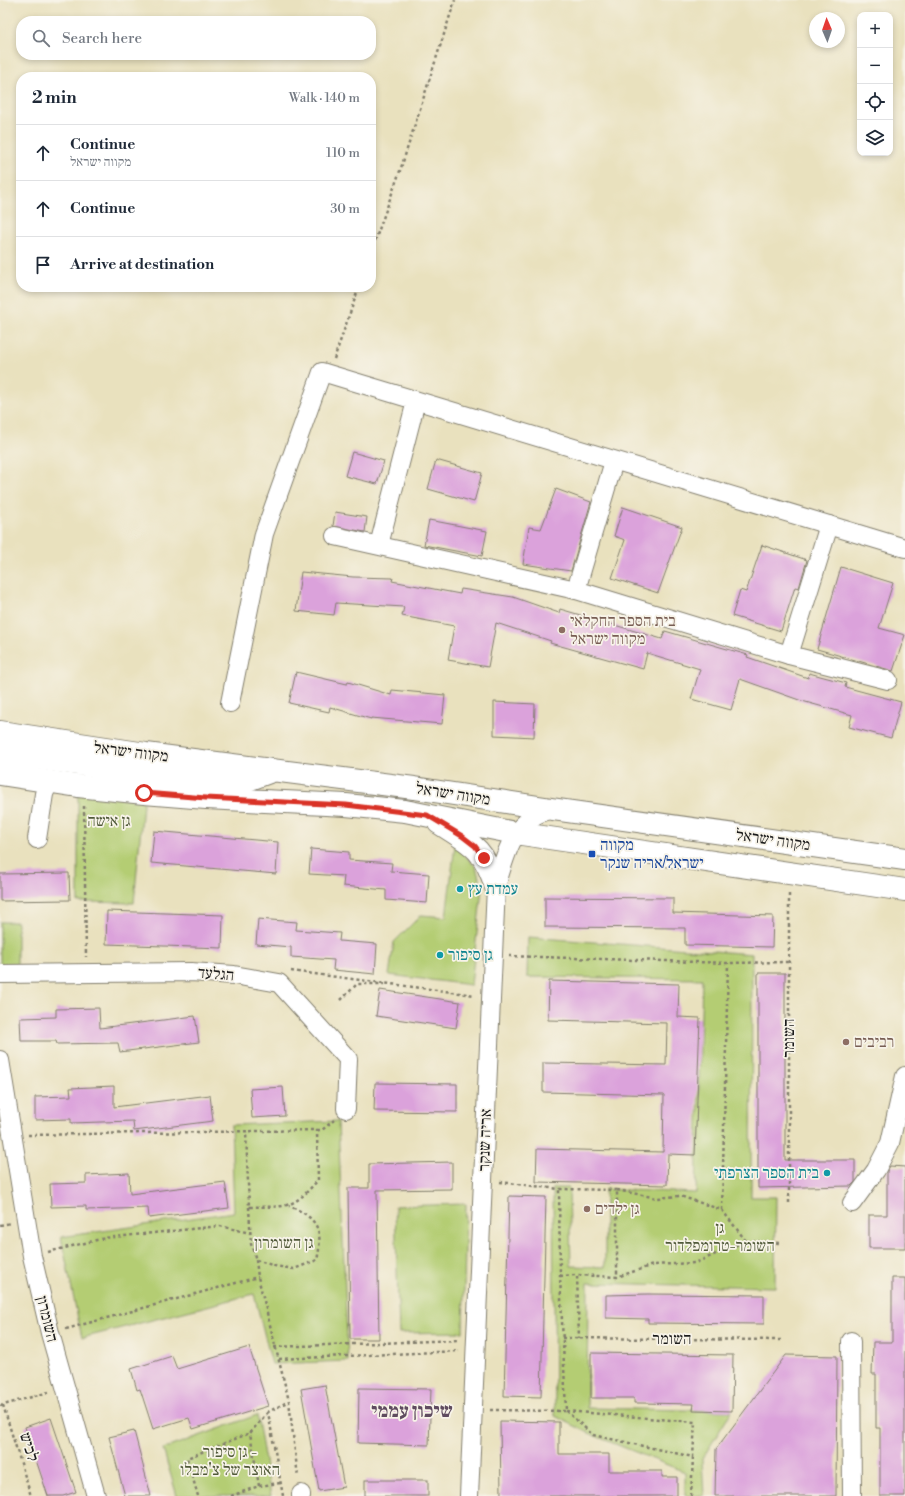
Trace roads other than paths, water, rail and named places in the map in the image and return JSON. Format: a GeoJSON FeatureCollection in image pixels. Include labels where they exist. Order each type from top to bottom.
{"type":"FeatureCollection","features":[{"type":"Feature","properties":{"kind":"main road","name":"מקווה ישראל"},"geometry":{"type":"LineString","coordinates":[[0,732],[138,753],[276,769],[414,788],[905,859]]}},
{"type":"Feature","properties":{"kind":"main road"},"geometry":{"type":"LineString","coordinates":[[0,753],[114,770],[242,782],[276,769]]}},
{"type":"Feature","properties":{"kind":"main road","name":"מקווה ישראל"},"geometry":{"type":"LineString","coordinates":[[0,774],[49,782],[206,798],[270,800],[374,808],[427,815],[515,833],[905,890]]}},
{"type":"Feature","properties":{"kind":"main road"},"geometry":{"type":"LineString","coordinates":[[242,782],[270,800]]}},
{"type":"Feature","properties":{"kind":"main road"},"geometry":{"type":"LineString","coordinates":[[427,815],[475,846],[484,858],[496,888]]}},
{"type":"Feature","properties":{"kind":"street"},"geometry":{"type":"LineString","coordinates":[[230,703],[264,534],[322,372],[905,548]]}},
{"type":"Feature","properties":{"kind":"street"},"geometry":{"type":"LineString","coordinates":[[379,545],[416,401]]}},
{"type":"Feature","properties":{"kind":"street"},"geometry":{"type":"LineString","coordinates":[[576,590],[614,461]]}},
{"type":"Feature","properties":{"kind":"street"},"geometry":{"type":"LineString","coordinates":[[789,655],[829,525]]}},
{"type":"Feature","properties":{"kind":"street"},"geometry":{"type":"LineString","coordinates":[[335,536],[576,590],[789,655],[888,680]]}},
{"type":"Feature","properties":{"kind":"street"},"geometry":{"type":"LineString","coordinates":[[37,839],[44,794],[49,782]]}},
{"type":"Feature","properties":{"kind":"street","name":"אריה שנקר"},"geometry":{"type":"LineString","coordinates":[[469,1496],[496,888],[505,856],[515,833],[530,818],[540,812],[552,809]]}},
{"type":"Feature","properties":{"kind":"street","name":"הגלעד"},"geometry":{"type":"LineString","coordinates":[[0,974],[191,972],[234,975],[279,983],[348,1059],[346,1109]]}},
{"type":"Feature","properties":{"kind":"street","name":"השומרון"},"geometry":{"type":"LineString","coordinates":[[0,1060],[5,1115],[14,1138],[32,1256],[50,1333],[96,1496]]}},
{"type":"Feature","properties":{"kind":"street"},"geometry":{"type":"LineString","coordinates":[[852,1203],[876,1170],[890,1143],[905,1076]]}},
{"type":"Feature","properties":{"kind":"street"},"geometry":{"type":"LineString","coordinates":[[851,1341],[852,1496]]}},
{"type":"Feature","properties":{"kind":"place","name":"בית הספר החקלאי מקווה ישראל"},"geometry":{"type":"Point","coordinates":[562,630]}},
{"type":"Feature","properties":{"kind":"place","name":"מקווה ישראל/אריה שנקר"},"geometry":{"type":"Point","coordinates":[592,854]}},
{"type":"Feature","properties":{"kind":"place","name":"עמדת עץ"},"geometry":{"type":"Point","coordinates":[460,889]}},
{"type":"Feature","properties":{"kind":"place","name":"גן סיפור"},"geometry":{"type":"Point","coordinates":[440,955]}},
{"type":"Feature","properties":{"kind":"place","name":"רביבים"},"geometry":{"type":"Point","coordinates":[846,1042]}},
{"type":"Feature","properties":{"kind":"place","name":"בית הספר הצרפתי"},"geometry":{"type":"Point","coordinates":[827,1173]}},
{"type":"Feature","properties":{"kind":"place","name":"גן ילדים"},"geometry":{"type":"Point","coordinates":[587,1209]}},
{"type":"Feature","properties":{"kind":"district","name":"שיכון עממי"},"geometry":{"type":"Point","coordinates":[412,1411]}},
{"type":"Feature","properties":{"kind":"park label","name":"גן אישה"},"geometry":{"type":"Point","coordinates":[109,821]}},
{"type":"Feature","properties":{"kind":"park label","name":"גן השומר-טרומפלדור"},"geometry":{"type":"Point","coordinates":[720,1237]}},
{"type":"Feature","properties":{"kind":"park label","name":"גן השומרון"},"geometry":{"type":"Point","coordinates":[284,1243]}},
{"type":"Feature","properties":{"kind":"park label","name":"גן סיפור - האוצר של צ'מבלו"},"geometry":{"type":"Point","coordinates":[230,1461]}}]}
